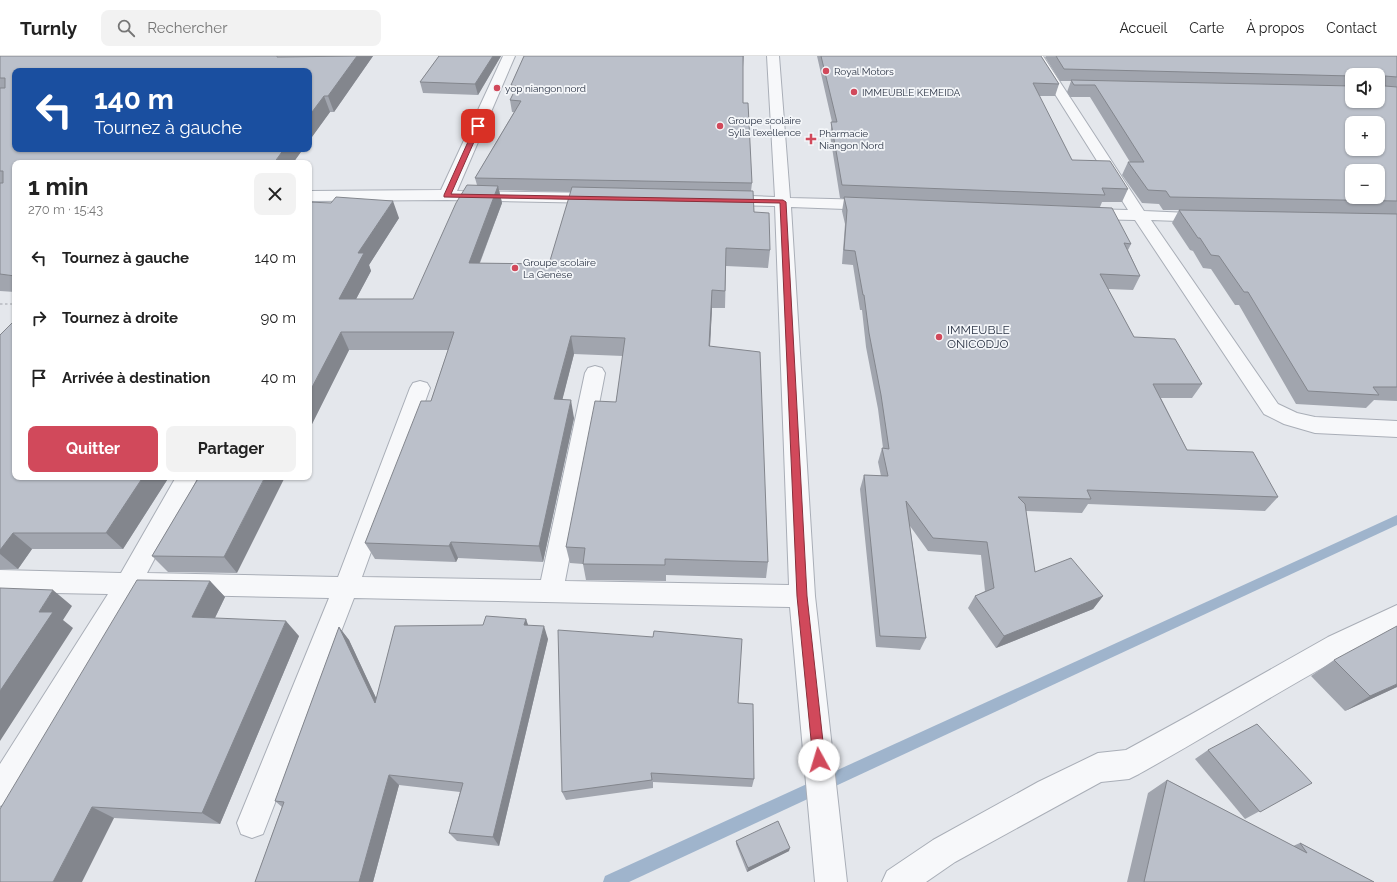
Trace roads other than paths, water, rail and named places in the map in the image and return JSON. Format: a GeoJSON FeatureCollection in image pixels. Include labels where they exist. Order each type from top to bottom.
{"type":"FeatureCollection","features":[{"type":"Feature","properties":{"kind":"street"},"geometry":{"type":"LineString","coordinates":[[447,195],[509,56]]}},
{"type":"Feature","properties":{"kind":"street"},"geometry":{"type":"LineString","coordinates":[[773,56],[783,202],[802,596],[831,882]]}},
{"type":"Feature","properties":{"kind":"street"},"geometry":{"type":"LineString","coordinates":[[1037,56],[1063,86],[1140,216],[1271,409],[1291,419],[1315,424],[1397,429]]}},
{"type":"Feature","properties":{"kind":"street"},"geometry":{"type":"LineString","coordinates":[[312,196],[447,195],[611,198]]}},
{"type":"Feature","properties":{"kind":"street"},"geometry":{"type":"LineString","coordinates":[[712,200],[886,206]]}},
{"type":"Feature","properties":{"kind":"street"},"geometry":{"type":"LineString","coordinates":[[1068,213],[1218,217]]}},
{"type":"Feature","properties":{"kind":"street"},"geometry":{"type":"LineString","coordinates":[[551,591],[595,373]]}},
{"type":"Feature","properties":{"kind":"street"},"geometry":{"type":"LineString","coordinates":[[252,823],[346,588],[420,388]]}},
{"type":"Feature","properties":{"kind":"street"},"geometry":{"type":"LineString","coordinates":[[0,791],[128,584],[186,480]]}},
{"type":"Feature","properties":{"kind":"street"},"geometry":{"type":"LineString","coordinates":[[0,581],[802,596]]}},
{"type":"Feature","properties":{"kind":"street"},"geometry":{"type":"LineString","coordinates":[[898,882],[944,851],[1049,793],[1098,768],[1129,764],[1200,725],[1337,645],[1397,616]]}},
{"type":"Feature","properties":{"kind":"waterway"},"geometry":{"type":"LineString","coordinates":[[611,882],[1397,520]]}},
{"type":"Feature","properties":{"kind":"place","name":"Royal Motors"},"geometry":{"type":"Point","coordinates":[826,71]}},
{"type":"Feature","properties":{"kind":"place","name":"yop niangon nord"},"geometry":{"type":"Point","coordinates":[497,88]}},
{"type":"Feature","properties":{"kind":"place","name":"IMMEUBLE KEMEIDA"},"geometry":{"type":"Point","coordinates":[854,92]}},
{"type":"Feature","properties":{"kind":"place","name":"Groupe scolaire Sylla l’exellence"},"geometry":{"type":"Point","coordinates":[720,126]}},
{"type":"Feature","properties":{"kind":"place","name":"Pharmacie Niangon Nord"},"geometry":{"type":"Point","coordinates":[811,139]}},
{"type":"Feature","properties":{"kind":"place","name":"Groupe scolaire La Genèse"},"geometry":{"type":"Point","coordinates":[515,268]}},
{"type":"Feature","properties":{"kind":"place","name":"IMMEUBLE ONICODJO"},"geometry":{"type":"Point","coordinates":[939,337]}}]}
